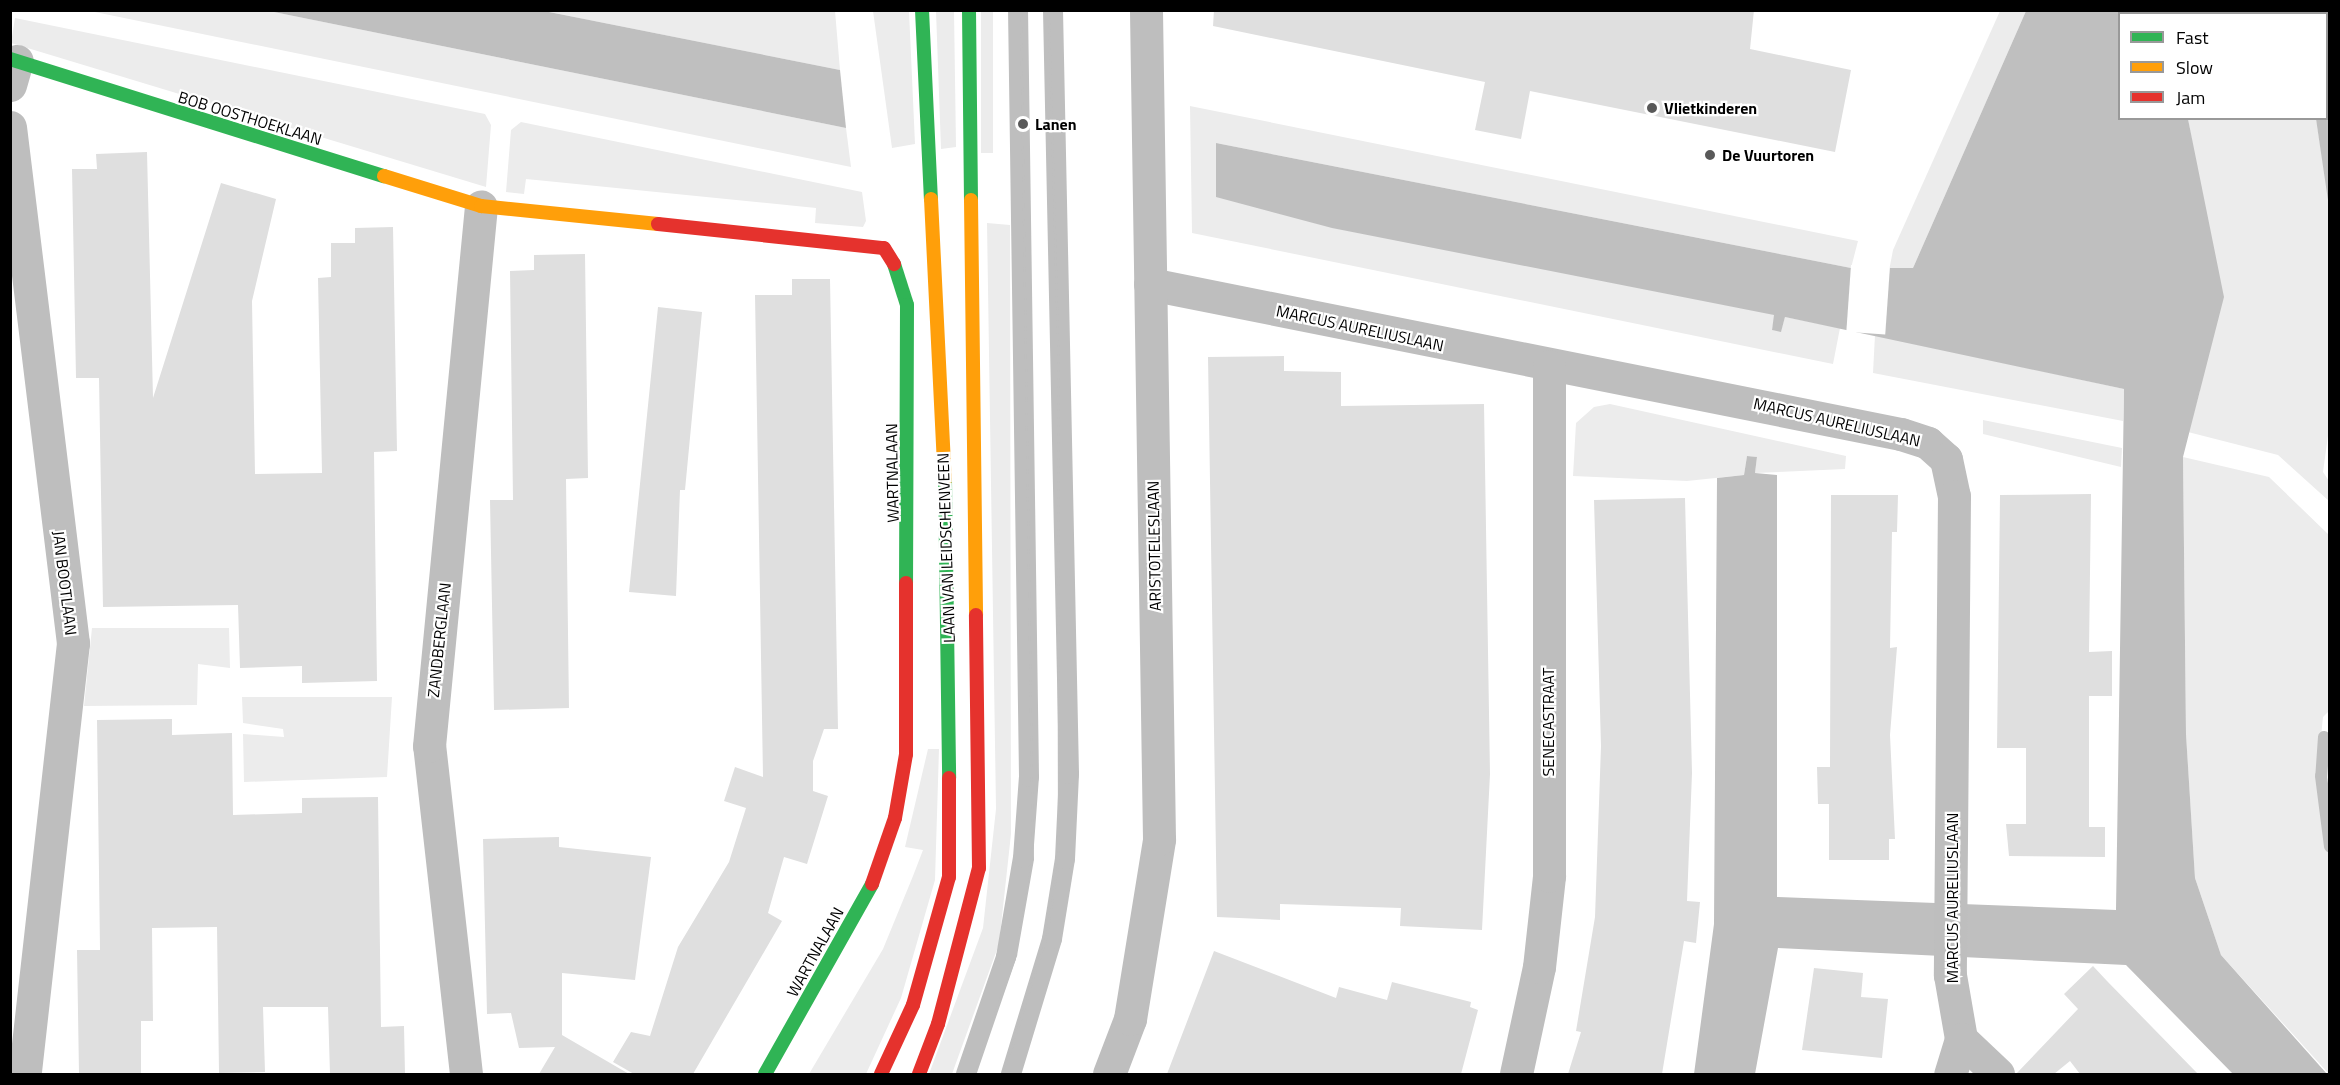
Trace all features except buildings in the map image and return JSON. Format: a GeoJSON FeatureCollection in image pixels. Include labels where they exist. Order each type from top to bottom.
{"type":"FeatureCollection","features":[{"type":"Feature","properties":{"kind":"street","name":"LAAN VAN LEIDSCHENVEEN"},"geometry":{"type":"LineString","coordinates":[[881,1074],[913,1005],[949,877],[949,571],[922,10]]}},
{"type":"Feature","properties":{"kind":"street","name":"LAAN VAN LEIDSCHENVEEN"},"geometry":{"type":"LineString","coordinates":[[918,1074],[979,868],[969,10]]}},
{"type":"Feature","properties":{"kind":"street","name":"ARISTOTELESLAAN"},"geometry":{"type":"LineString","coordinates":[[1109,1074],[1130,1019],[1159,839],[1146,10]]}},
{"type":"Feature","properties":{"kind":"street","name":"BOB OOSTHOEKLAAN"},"geometry":{"type":"LineString","coordinates":[[13,68],[481,206]]}},
{"type":"Feature","properties":{"kind":"street","name":"JAN BOOTLAAN"},"geometry":{"type":"LineString","coordinates":[[10,127],[73,643],[25,1074]]}},
{"type":"Feature","properties":{"kind":"street","name":"ZANDBERGLAAN"},"geometry":{"type":"LineString","coordinates":[[466,1074],[429,746],[481,206]]}},
{"type":"Feature","properties":{"kind":"street","name":"WARTNALAAN"},"geometry":{"type":"LineString","coordinates":[[481,206],[857,241],[884,248],[899,272],[907,305],[906,754],[895,818],[873,882],[765,1074]]}},
{"type":"Feature","properties":{"kind":"street","name":"MARCUS AURELIUSLAAN"},"geometry":{"type":"LineString","coordinates":[[1150,284],[1549,366],[1901,434],[1928,443],[1946,459],[1954,496],[1950,975],[1961,1039],[1950,1074]]}},
{"type":"Feature","properties":{"kind":"street","name":"SENECASTRAAT"},"geometry":{"type":"LineString","coordinates":[[1516,1074],[1539,967],[1549,876],[1549,366]]}},
{"type":"Feature","properties":{"kind":"street"},"geometry":{"type":"LineString","coordinates":[[1961,1039],[1998,1074]]}},
{"type":"Feature","properties":{"kind":"lane"},"geometry":{"type":"LineString","coordinates":[[966,1074],[1006,957],[1023,858],[1029,777],[1017,10]]}},
{"type":"Feature","properties":{"kind":"lane"},"geometry":{"type":"LineString","coordinates":[[1011,1074],[1052,939],[1066,838],[1053,10]]}},
{"type":"Feature","properties":{"kind":"shaded area"},"geometry":{"type":"Polygon","coordinates":[[[2301,10],[2301,12],[2237,12],[2173,11],[2301,10]]]}},
{"type":"Feature","properties":{"kind":"shaded area"},"geometry":{"type":"Polygon","coordinates":[[[90,11],[269,11],[846,128],[851,167],[90,11]]]}},
{"type":"Feature","properties":{"kind":"shaded area"},"geometry":{"type":"Polygon","coordinates":[[[269,11],[544,11],[840,70],[846,128],[269,11]]]}},
{"type":"Feature","properties":{"kind":"shaded area"},"geometry":{"type":"Polygon","coordinates":[[[544,11],[835,11],[840,70],[544,11]]]}},
{"type":"Feature","properties":{"kind":"shaded area"},"geometry":{"type":"Polygon","coordinates":[[[873,11],[909,11],[915,144],[892,148],[873,11]]]}},
{"type":"Feature","properties":{"kind":"shaded area"},"geometry":{"type":"Polygon","coordinates":[[[936,11],[954,11],[956,147],[941,149],[936,11]]]}},
{"type":"Feature","properties":{"kind":"shaded area"},"geometry":{"type":"Polygon","coordinates":[[[981,11],[993,11],[993,153],[981,153],[981,11]]]}},
{"type":"Feature","properties":{"kind":"shaded area"},"geometry":{"type":"Polygon","coordinates":[[[2000,11],[2026,11],[1913,268],[1889,271],[1893,250],[2000,11]]]}},
{"type":"Feature","properties":{"kind":"shaded area"},"geometry":{"type":"Polygon","coordinates":[[[2026,11],[2173,11],[2118,12],[2118,120],[2188,120],[2224,297],[2183,457],[2186,734],[2195,878],[2221,955],[2327,1074],[2233,1074],[2126,965],[1778,948],[1755,1074],[1694,1074],[1714,924],[1717,478],[1744,475],[1747,456],[1757,457],[1755,473],[1777,475],[1777,897],[2116,910],[2124,389],[1785,317],[1781,332],[1772,330],[1774,315],[1332,228],[1216,197],[1216,143],[1851,268],[1913,268],[2026,11]]]}},
{"type":"Feature","properties":{"kind":"shaded area"},"geometry":{"type":"Polygon","coordinates":[[[2301,11],[2329,11],[2329,207],[2316,120],[2328,120],[2328,12],[2301,11]]]}},
{"type":"Feature","properties":{"kind":"shaded area"},"geometry":{"type":"Polygon","coordinates":[[[15,18],[485,114],[491,125],[486,187],[11,43],[15,18]]]}},
{"type":"Feature","properties":{"kind":"shaded area"},"geometry":{"type":"Polygon","coordinates":[[[1190,106],[1858,241],[1851,268],[1216,143],[1775,315],[1772,330],[1781,331],[1785,317],[1840,328],[1833,364],[1192,233],[1190,106]]]}},
{"type":"Feature","properties":{"kind":"shaded area"},"geometry":{"type":"Polygon","coordinates":[[[2188,120],[2316,120],[2330,207],[2330,421],[2323,472],[2329,481],[2329,501],[2278,455],[2188,432],[2200,391],[2194,153],[2188,120]]]}},
{"type":"Feature","properties":{"kind":"shaded area"},"geometry":{"type":"Polygon","coordinates":[[[521,122],[862,192],[866,221],[863,227],[815,223],[816,208],[526,179],[524,194],[506,192],[511,130],[521,122]]]}},
{"type":"Feature","properties":{"kind":"shaded area"},"geometry":{"type":"Polygon","coordinates":[[[987,223],[1010,225],[1011,834],[999,944],[952,1074],[929,1074],[983,928],[996,809],[987,223]]]}},
{"type":"Feature","properties":{"kind":"shaded area"},"geometry":{"type":"Polygon","coordinates":[[[1875,335],[2124,389],[2123,421],[1873,373],[1875,335]]]}},
{"type":"Feature","properties":{"kind":"shaded area"},"geometry":{"type":"Polygon","coordinates":[[[1610,404],[1846,456],[1845,469],[1755,473],[1757,457],[1747,456],[1744,475],[1687,481],[1573,476],[1576,423],[1594,407],[1610,404]]]}},
{"type":"Feature","properties":{"kind":"shaded area"},"geometry":{"type":"Polygon","coordinates":[[[1983,420],[2122,448],[2121,467],[1983,434],[1983,420]]]}},
{"type":"Feature","properties":{"kind":"shaded area"},"geometry":{"type":"Polygon","coordinates":[[[2183,457],[2269,477],[2329,535],[2329,711],[2323,717],[2317,776],[2330,865],[2329,1074],[2221,955],[2195,878],[2186,734],[2183,457]]]}},
{"type":"Feature","properties":{"kind":"shaded area"},"geometry":{"type":"Polygon","coordinates":[[[92,628],[229,628],[230,668],[198,664],[197,705],[84,706],[92,628]]]}},
{"type":"Feature","properties":{"kind":"shaded area"},"geometry":{"type":"Polygon","coordinates":[[[242,697],[392,697],[387,777],[244,782],[243,734],[284,737],[283,729],[243,723],[242,697]]]}},
{"type":"Feature","properties":{"kind":"shaded area"},"geometry":{"type":"Polygon","coordinates":[[[928,749],[939,749],[935,880],[901,998],[866,1074],[809,1074],[883,949],[923,850],[905,847],[928,749]]]}},
{"type":"Feature","properties":{"kind":"pier"},"geometry":{"type":"Polygon","coordinates":[[[1851,265],[1890,268],[1885,335],[1846,332],[1851,265]]]}},
{"type":"Feature","properties":{"kind":"waterway"},"geometry":{"type":"LineString","coordinates":[[2324,737],[2321,776],[2330,846]]}},
{"type":"Feature","properties":{"kind":"tram line"},"geometry":{"type":"LineString","coordinates":[[973,1074],[1016,956],[1033,860],[1021,10]]}},
{"type":"Feature","properties":{"kind":"tram line"},"geometry":{"type":"LineString","coordinates":[[1004,1074],[1047,936],[1059,859],[1058,340],[1049,10]]}},
{"type":"Feature","properties":{"kind":"traffic: fast"},"geometry":{"type":"LineString","coordinates":[[922,10],[931,199]]}},
{"type":"Feature","properties":{"kind":"traffic: fast"},"geometry":{"type":"LineString","coordinates":[[969,10],[971,200]]}},
{"type":"Feature","properties":{"kind":"traffic: fast"},"geometry":{"type":"LineString","coordinates":[[10,59],[384,176]]}},
{"type":"Feature","properties":{"kind":"traffic: fast"},"geometry":{"type":"LineString","coordinates":[[894,264],[907,305],[906,583]]}},
{"type":"Feature","properties":{"kind":"traffic: fast"},"geometry":{"type":"LineString","coordinates":[[945,481],[949,778]]}},
{"type":"Feature","properties":{"kind":"traffic: fast"},"geometry":{"type":"LineString","coordinates":[[765,1074],[872,884]]}},
{"type":"Feature","properties":{"kind":"traffic: slow"},"geometry":{"type":"LineString","coordinates":[[384,176],[481,206],[658,224]]}},
{"type":"Feature","properties":{"kind":"traffic: slow"},"geometry":{"type":"LineString","coordinates":[[931,199],[945,481]]}},
{"type":"Feature","properties":{"kind":"traffic: slow"},"geometry":{"type":"LineString","coordinates":[[971,200],[976,615]]}},
{"type":"Feature","properties":{"kind":"traffic: jam"},"geometry":{"type":"LineString","coordinates":[[658,224],[884,248],[894,264]]}},
{"type":"Feature","properties":{"kind":"traffic: jam"},"geometry":{"type":"LineString","coordinates":[[872,884],[895,818],[906,754],[906,583]]}},
{"type":"Feature","properties":{"kind":"traffic: jam"},"geometry":{"type":"LineString","coordinates":[[919,1074],[938,1024],[979,868],[976,615]]}},
{"type":"Feature","properties":{"kind":"traffic: jam"},"geometry":{"type":"LineString","coordinates":[[881,1074],[913,1005],[949,877],[949,778]]}},
{"type":"Feature","properties":{"kind":"place","name":"Vlietkinderen"},"geometry":{"type":"Point","coordinates":[1652,108]}},
{"type":"Feature","properties":{"kind":"place","name":"Lanen"},"geometry":{"type":"Point","coordinates":[1023,124]}},
{"type":"Feature","properties":{"kind":"place","name":"De Vuurtoren"},"geometry":{"type":"Point","coordinates":[1710,155]}}]}
